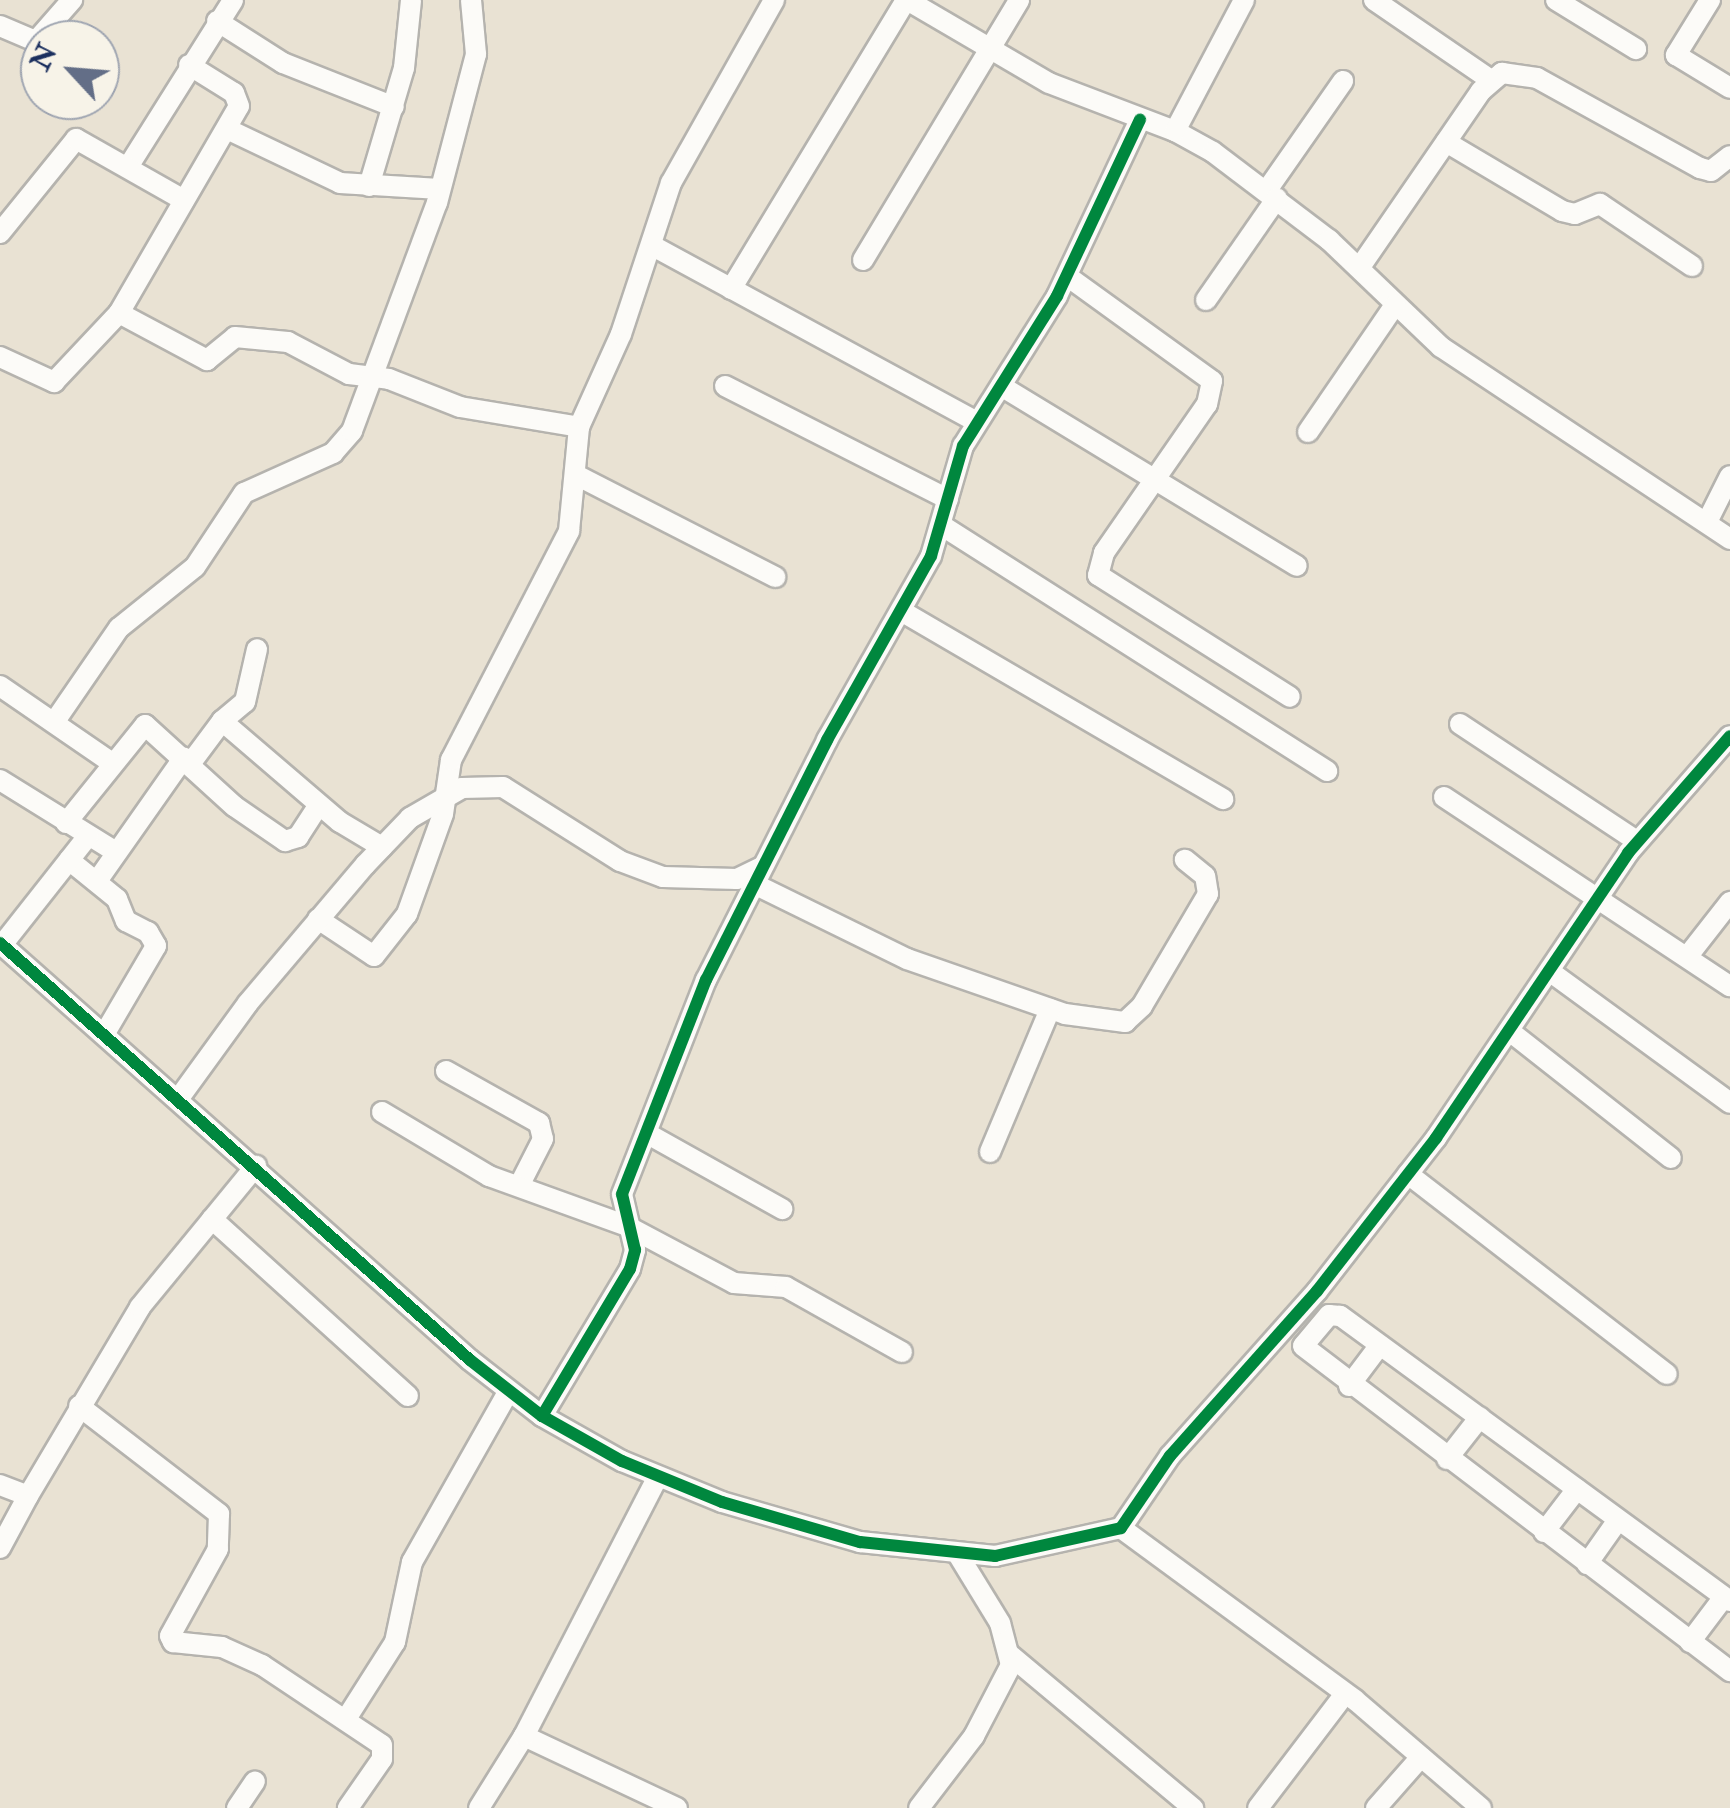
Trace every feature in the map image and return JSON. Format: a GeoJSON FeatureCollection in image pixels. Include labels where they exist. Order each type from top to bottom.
{"type":"FeatureCollection","features":[{"type":"Feature","properties":{"kind":"street"},"geometry":{"type":"LineString","coordinates":[[0,26],[36,41],[72,0]]}},
{"type":"Feature","properties":{"kind":"street"},"geometry":{"type":"LineString","coordinates":[[128,168],[189,64],[234,0]]}},
{"type":"Feature","properties":{"kind":"street"},"geometry":{"type":"LineString","coordinates":[[370,186],[394,107],[410,0]]}},
{"type":"Feature","properties":{"kind":"street"},"geometry":{"type":"LineString","coordinates":[[55,721],[119,628],[195,566],[244,493],[345,443],[375,376],[440,189],[476,54],[471,0]]}},
{"type":"Feature","properties":{"kind":"street"},"geometry":{"type":"LineString","coordinates":[[318,919],[367,956],[386,945],[411,906],[456,750],[569,531],[579,427],[621,334],[682,160],[774,0]]}},
{"type":"Feature","properties":{"kind":"street"},"geometry":{"type":"LineString","coordinates":[[731,290],[906,0],[988,50],[1140,120],[1175,131],[1272,194],[1360,267],[1395,305],[1460,361],[1730,538]]}},
{"type":"Feature","properties":{"kind":"street"},"geometry":{"type":"LineString","coordinates":[[863,260],[1019,0]]}},
{"type":"Feature","properties":{"kind":"street"},"geometry":{"type":"LineString","coordinates":[[1175,131],[1244,0]]}},
{"type":"Feature","properties":{"kind":"street"},"geometry":{"type":"LineString","coordinates":[[1374,0],[1491,80]]}},
{"type":"Feature","properties":{"kind":"street"},"geometry":{"type":"LineString","coordinates":[[1556,0],[1636,49]]}},
{"type":"Feature","properties":{"kind":"street"},"geometry":{"type":"LineString","coordinates":[[1710,0],[1676,55],[1730,88]]}},
{"type":"Feature","properties":{"kind":"street"},"geometry":{"type":"LineString","coordinates":[[217,21],[284,62],[394,107]]}},
{"type":"Feature","properties":{"kind":"street"},"geometry":{"type":"LineString","coordinates":[[0,357],[54,382],[118,313],[227,129],[239,99],[189,64]]}},
{"type":"Feature","properties":{"kind":"street"},"geometry":{"type":"LineString","coordinates":[[1360,267],[1491,80],[1502,73],[1537,78],[1700,168],[1711,170],[1730,156]]}},
{"type":"Feature","properties":{"kind":"street"},"geometry":{"type":"LineString","coordinates":[[1206,300],[1343,82]]}},
{"type":"Feature","properties":{"kind":"street"},"geometry":{"type":"LineString","coordinates":[[542,1416],[623,1289],[634,1250],[622,1194],[695,1006],[842,712],[903,612],[941,525],[977,422],[1067,276],[1140,120]]}},
{"type":"Feature","properties":{"kind":"street"},"geometry":{"type":"LineString","coordinates":[[227,129],[327,178],[370,186],[440,189]]}},
{"type":"Feature","properties":{"kind":"street"},"geometry":{"type":"LineString","coordinates":[[0,233],[68,140],[184,200]]}},
{"type":"Feature","properties":{"kind":"street"},"geometry":{"type":"LineString","coordinates":[[1446,142],[1569,214],[1600,204],[1692,266]]}},
{"type":"Feature","properties":{"kind":"street"},"geometry":{"type":"LineString","coordinates":[[650,245],[977,422]]}},
{"type":"Feature","properties":{"kind":"street"},"geometry":{"type":"LineString","coordinates":[[1067,276],[1212,381],[1207,404],[1158,481],[1104,552],[1098,575],[1290,697]]}},
{"type":"Feature","properties":{"kind":"street"},"geometry":{"type":"LineString","coordinates":[[1308,432],[1395,305]]}},
{"type":"Feature","properties":{"kind":"street"},"geometry":{"type":"LineString","coordinates":[[118,313],[207,360],[235,337],[288,342],[349,374],[375,376],[460,407],[579,427]]}},
{"type":"Feature","properties":{"kind":"street"},"geometry":{"type":"LineString","coordinates":[[726,386],[948,498]]}},
{"type":"Feature","properties":{"kind":"street"},"geometry":{"type":"LineString","coordinates":[[1000,386],[1298,566]]}},
{"type":"Feature","properties":{"kind":"street"},"geometry":{"type":"LineString","coordinates":[[576,475],[775,576]]}},
{"type":"Feature","properties":{"kind":"street"},"geometry":{"type":"LineString","coordinates":[[1708,520],[1730,476]]}},
{"type":"Feature","properties":{"kind":"street"},"geometry":{"type":"LineString","coordinates":[[941,525],[1327,771]]}},
{"type":"Feature","properties":{"kind":"street"},"geometry":{"type":"LineString","coordinates":[[903,612],[1224,800]]}},
{"type":"Feature","properties":{"kind":"street"},"geometry":{"type":"LineString","coordinates":[[97,880],[187,761],[222,720],[245,702],[258,649]]}},
{"type":"Feature","properties":{"kind":"street"},"geometry":{"type":"LineString","coordinates":[[0,686],[112,763]]}},
{"type":"Feature","properties":{"kind":"street"},"geometry":{"type":"LineString","coordinates":[[222,720],[318,804],[382,847]]}},
{"type":"Feature","properties":{"kind":"street"},"geometry":{"type":"LineString","coordinates":[[1460,724],[1637,840]]}},
{"type":"Feature","properties":{"kind":"street"},"geometry":{"type":"LineString","coordinates":[[66,824],[145,725],[285,841],[298,838],[318,804]]}},
{"type":"Feature","properties":{"kind":"street"},"geometry":{"type":"LineString","coordinates":[[88,836],[1,944],[508,1392],[542,1416],[658,1476],[838,1536],[959,1556],[1021,1552],[1120,1528],[1170,1456],[1298,1313],[1408,1174],[1512,1033],[1637,840],[1730,736]]}},
{"type":"Feature","properties":{"kind":"street"},"geometry":{"type":"LineString","coordinates":[[0,780],[116,852]]}},
{"type":"Feature","properties":{"kind":"street"},"geometry":{"type":"LineString","coordinates":[[179,1098],[318,919],[382,847],[410,818],[446,795],[475,784],[503,788],[620,861],[663,876],[758,876],[890,952],[1050,1010],[1114,1022],[1136,1015],[1208,894],[1205,876],[1185,860]]}},
{"type":"Feature","properties":{"kind":"street"},"geometry":{"type":"LineString","coordinates":[[1444,797],[1730,986]]}},
{"type":"Feature","properties":{"kind":"street"},"geometry":{"type":"LineString","coordinates":[[69,860],[118,899],[126,921],[148,932],[156,946],[104,1033]]}},
{"type":"Feature","properties":{"kind":"street"},"geometry":{"type":"LineString","coordinates":[[1687,956],[1730,902]]}},
{"type":"Feature","properties":{"kind":"street"},"geometry":{"type":"LineString","coordinates":[[1552,973],[1730,1102]]}},
{"type":"Feature","properties":{"kind":"street"},"geometry":{"type":"LineString","coordinates":[[990,1152],[1050,1010]]}},
{"type":"Feature","properties":{"kind":"street"},"geometry":{"type":"LineString","coordinates":[[1512,1033],[1671,1158]]}},
{"type":"Feature","properties":{"kind":"street"},"geometry":{"type":"LineString","coordinates":[[446,1070],[539,1124],[542,1139],[519,1186]]}},
{"type":"Feature","properties":{"kind":"street"},"geometry":{"type":"LineString","coordinates":[[382,1112],[472,1168],[627,1226],[734,1283],[801,1293],[902,1352]]}},
{"type":"Feature","properties":{"kind":"street"},"geometry":{"type":"LineString","coordinates":[[648,1134],[782,1209]]}},
{"type":"Feature","properties":{"kind":"street"},"geometry":{"type":"LineString","coordinates":[[0,1548],[79,1406],[140,1307],[256,1166]]}},
{"type":"Feature","properties":{"kind":"street"},"geometry":{"type":"LineString","coordinates":[[1408,1174],[1667,1374]]}},
{"type":"Feature","properties":{"kind":"street"},"geometry":{"type":"LineString","coordinates":[[212,1219],[408,1396]]}},
{"type":"Feature","properties":{"kind":"street"},"geometry":{"type":"LineString","coordinates":[[1298,1313],[1317,1329]]}},
{"type":"Feature","properties":{"kind":"street"},"geometry":{"type":"LineString","coordinates":[[1690,1642],[1727,1599],[1336,1314],[1317,1329],[1304,1353],[1690,1642],[1730,1671]]}},
{"type":"Feature","properties":{"kind":"street"},"geometry":{"type":"LineString","coordinates":[[1349,1386],[1380,1345]]}},
{"type":"Feature","properties":{"kind":"street"},"geometry":{"type":"LineString","coordinates":[[346,1719],[395,1642],[412,1562],[508,1392]]}},
{"type":"Feature","properties":{"kind":"street"},"geometry":{"type":"LineString","coordinates":[[79,1406],[219,1514],[218,1549],[170,1636],[174,1642],[237,1652],[346,1719],[384,1753],[348,1808]]}},
{"type":"Feature","properties":{"kind":"street"},"geometry":{"type":"LineString","coordinates":[[1447,1459],[1480,1417]]}},
{"type":"Feature","properties":{"kind":"street"},"geometry":{"type":"LineString","coordinates":[[479,1808],[524,1736],[658,1476]]}},
{"type":"Feature","properties":{"kind":"street"},"geometry":{"type":"LineString","coordinates":[[0,1485],[28,1496]]}},
{"type":"Feature","properties":{"kind":"street"},"geometry":{"type":"LineString","coordinates":[[1544,1532],[1577,1490]]}},
{"type":"Feature","properties":{"kind":"street"},"geometry":{"type":"LineString","coordinates":[[1587,1564],[1618,1520]]}},
{"type":"Feature","properties":{"kind":"street"},"geometry":{"type":"LineString","coordinates":[[1120,1528],[1345,1694],[1481,1808]]}},
{"type":"Feature","properties":{"kind":"street"},"geometry":{"type":"LineString","coordinates":[[919,1808],[990,1710],[1007,1678],[1010,1655],[1000,1623],[959,1556]]}},
{"type":"Feature","properties":{"kind":"street"},"geometry":{"type":"LineString","coordinates":[[1010,1655],[1193,1808]]}},
{"type":"Feature","properties":{"kind":"street"},"geometry":{"type":"LineString","coordinates":[[1258,1808],[1345,1694]]}},
{"type":"Feature","properties":{"kind":"street"},"geometry":{"type":"LineString","coordinates":[[524,1736],[677,1808]]}},
{"type":"Feature","properties":{"kind":"street"},"geometry":{"type":"LineString","coordinates":[[1376,1808],[1420,1757]]}},
{"type":"Feature","properties":{"kind":"street"},"geometry":{"type":"LineString","coordinates":[[237,1808],[256,1781]]}},
{"type":"Feature","properties":{"kind":"cycle path"},"geometry":{"type":"LineString","coordinates":[[542,1416],[630,1269],[635,1250],[622,1194],[706,980],[827,740],[931,556],[963,446],[1057,296],[1140,120]]}},
{"type":"Feature","properties":{"kind":"cycle path"},"geometry":{"type":"LineString","coordinates":[[0,943],[470,1360],[542,1416],[622,1461],[722,1502],[860,1542],[995,1556],[1121,1528],[1170,1456],[1317,1291],[1436,1138],[1628,853],[1730,736]]}}]}
